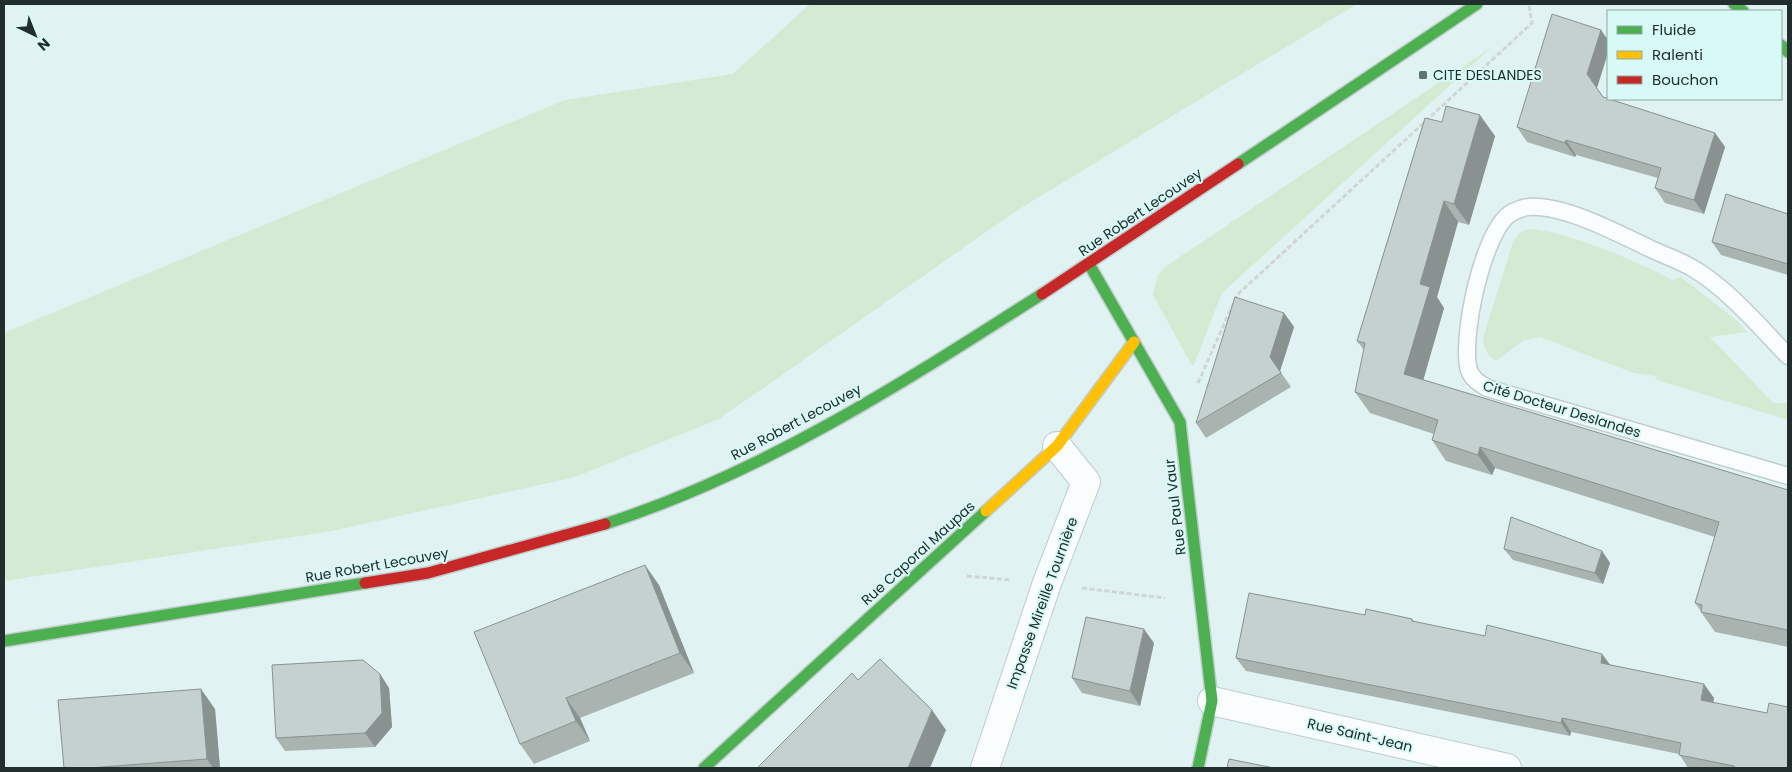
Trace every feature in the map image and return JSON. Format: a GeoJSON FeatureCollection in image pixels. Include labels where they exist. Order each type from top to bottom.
{"type":"FeatureCollection","features":[{"type":"Feature","properties":{"kind":"street","name":"Rue Robert Lecouvey"},"geometry":{"type":"LineString","coordinates":[[4,641],[428,573],[607,524],[684,495],[788,447],[912,377],[1089,264],[1477,4]]}},
{"type":"Feature","properties":{"kind":"street","name":"Rue Paul Vaur"},"geometry":{"type":"LineString","coordinates":[[1089,264],[1180,422],[1212,702],[1198,768]]}},
{"type":"Feature","properties":{"kind":"street","name":"Rue Caporal Maupas"},"geometry":{"type":"LineString","coordinates":[[704,768],[1057,446],[1134,342]]}},
{"type":"Feature","properties":{"kind":"street","name":"Impasse Mireille Tournière"},"geometry":{"type":"LineString","coordinates":[[985,768],[1047,583],[1086,482],[1057,446]]}},
{"type":"Feature","properties":{"kind":"street","name":"Rue Saint-Jean"},"geometry":{"type":"LineString","coordinates":[[1212,702],[1507,768]]}},
{"type":"Feature","properties":{"kind":"lane","name":"Cité Docteur Deslandes"},"geometry":{"type":"LineString","coordinates":[[1788,356],[1739,306],[1695,269],[1585,219],[1552,210],[1528,207],[1510,214],[1496,231],[1488,248],[1472,299],[1468,325],[1467,358],[1469,372],[1477,382],[1487,388],[1788,476]]}},
{"type":"Feature","properties":{"kind":"path"},"geometry":{"type":"LineString","coordinates":[[1180,422],[1237,295],[1532,23],[1529,4]]}},
{"type":"Feature","properties":{"kind":"green space"},"geometry":{"type":"Polygon","coordinates":[[[810,4],[1357,4],[1016,211],[719,419],[575,477],[332,531],[4,581],[4,333],[565,100],[733,74],[810,4]]]}},
{"type":"Feature","properties":{"kind":"green space"},"geometry":{"type":"Polygon","coordinates":[[[1492,47],[1222,293],[1193,367],[1153,295],[1158,275],[1165,267],[1492,47]]]}},
{"type":"Feature","properties":{"kind":"green space"},"geometry":{"type":"Polygon","coordinates":[[[1528,229],[1542,230],[1601,248],[1672,280],[1681,277],[1735,319],[1747,332],[1710,337],[1773,403],[1788,403],[1788,420],[1657,380],[1655,376],[1634,373],[1540,337],[1524,340],[1496,361],[1493,359],[1486,351],[1483,338],[1513,242],[1519,233],[1528,229]]]}},
{"type":"Feature","properties":{"kind":"building"},"geometry":{"type":"Polygon","coordinates":[[[1552,14],[1601,30],[1587,74],[1607,100],[1612,100],[1715,133],[1694,200],[1655,188],[1661,168],[1566,140],[1565,143],[1517,127],[1552,14]]]}},
{"type":"Feature","properties":{"kind":"building"},"geometry":{"type":"Polygon","coordinates":[[[1446,106],[1480,115],[1454,204],[1444,201],[1420,284],[1430,287],[1404,374],[1788,490],[1788,630],[1701,612],[1702,605],[1695,603],[1719,522],[1480,447],[1478,455],[1432,440],[1438,420],[1355,392],[1365,343],[1357,341],[1425,118],[1442,122],[1446,106]]]}},
{"type":"Feature","properties":{"kind":"building"},"geometry":{"type":"Polygon","coordinates":[[[1726,194],[1788,214],[1788,264],[1712,242],[1726,194]]]}},
{"type":"Feature","properties":{"kind":"building"},"geometry":{"type":"Polygon","coordinates":[[[1235,297],[1284,313],[1270,357],[1281,373],[1196,423],[1235,297]]]}},
{"type":"Feature","properties":{"kind":"building"},"geometry":{"type":"Polygon","coordinates":[[[1511,517],[1602,551],[1595,573],[1504,549],[1511,517]]]}},
{"type":"Feature","properties":{"kind":"building"},"geometry":{"type":"Polygon","coordinates":[[[645,565],[680,653],[566,698],[576,721],[520,744],[474,632],[645,565]]]}},
{"type":"Feature","properties":{"kind":"building"},"geometry":{"type":"Polygon","coordinates":[[[1249,593],[1365,615],[1366,609],[1412,619],[1412,621],[1485,636],[1487,625],[1602,654],[1601,663],[1704,684],[1701,700],[1767,713],[1769,703],[1788,707],[1788,768],[1734,768],[1734,766],[1679,755],[1681,743],[1562,718],[1561,723],[1236,658],[1249,593]]]}},
{"type":"Feature","properties":{"kind":"building"},"geometry":{"type":"Polygon","coordinates":[[[1086,617],[1144,629],[1130,691],[1072,678],[1086,617]]]}},
{"type":"Feature","properties":{"kind":"building"},"geometry":{"type":"Polygon","coordinates":[[[880,659],[932,710],[908,768],[758,768],[852,673],[858,680],[880,659]]]}},
{"type":"Feature","properties":{"kind":"building"},"geometry":{"type":"Polygon","coordinates":[[[363,660],[380,674],[382,713],[365,733],[276,738],[272,665],[363,660]]]}},
{"type":"Feature","properties":{"kind":"building"},"geometry":{"type":"Polygon","coordinates":[[[201,689],[207,759],[89,768],[64,768],[58,700],[201,689]]]}},
{"type":"Feature","properties":{"kind":"building"},"geometry":{"type":"Polygon","coordinates":[[[1229,759],[1274,768],[1227,768],[1229,759]]]}},
{"type":"Feature","properties":{"kind":"traffic: fast"},"geometry":{"type":"LineString","coordinates":[[1238,164],[1477,4]]}},
{"type":"Feature","properties":{"kind":"traffic: fast"},"geometry":{"type":"LineString","coordinates":[[1734,4],[1742,10]]}},
{"type":"Feature","properties":{"kind":"traffic: fast"},"geometry":{"type":"LineString","coordinates":[[1782,46],[1788,52]]}},
{"type":"Feature","properties":{"kind":"traffic: fast"},"geometry":{"type":"LineString","coordinates":[[1089,264],[1180,422],[1212,701],[1198,768]]}},
{"type":"Feature","properties":{"kind":"traffic: fast"},"geometry":{"type":"LineString","coordinates":[[605,524],[663,503],[720,479],[776,452],[884,392],[1042,294]]}},
{"type":"Feature","properties":{"kind":"traffic: fast"},"geometry":{"type":"LineString","coordinates":[[704,768],[986,511]]}},
{"type":"Feature","properties":{"kind":"traffic: fast"},"geometry":{"type":"LineString","coordinates":[[4,641],[365,583]]}},
{"type":"Feature","properties":{"kind":"traffic: slow"},"geometry":{"type":"LineString","coordinates":[[986,511],[1057,446],[1134,342]]}},
{"type":"Feature","properties":{"kind":"traffic: jam"},"geometry":{"type":"LineString","coordinates":[[1042,294],[1238,164]]}},
{"type":"Feature","properties":{"kind":"traffic: jam"},"geometry":{"type":"LineString","coordinates":[[365,583],[428,573],[605,524]]}},
{"type":"Feature","properties":{"kind":"place","name":"CITE DESLANDES"},"geometry":{"type":"Point","coordinates":[1423,75]}}]}
